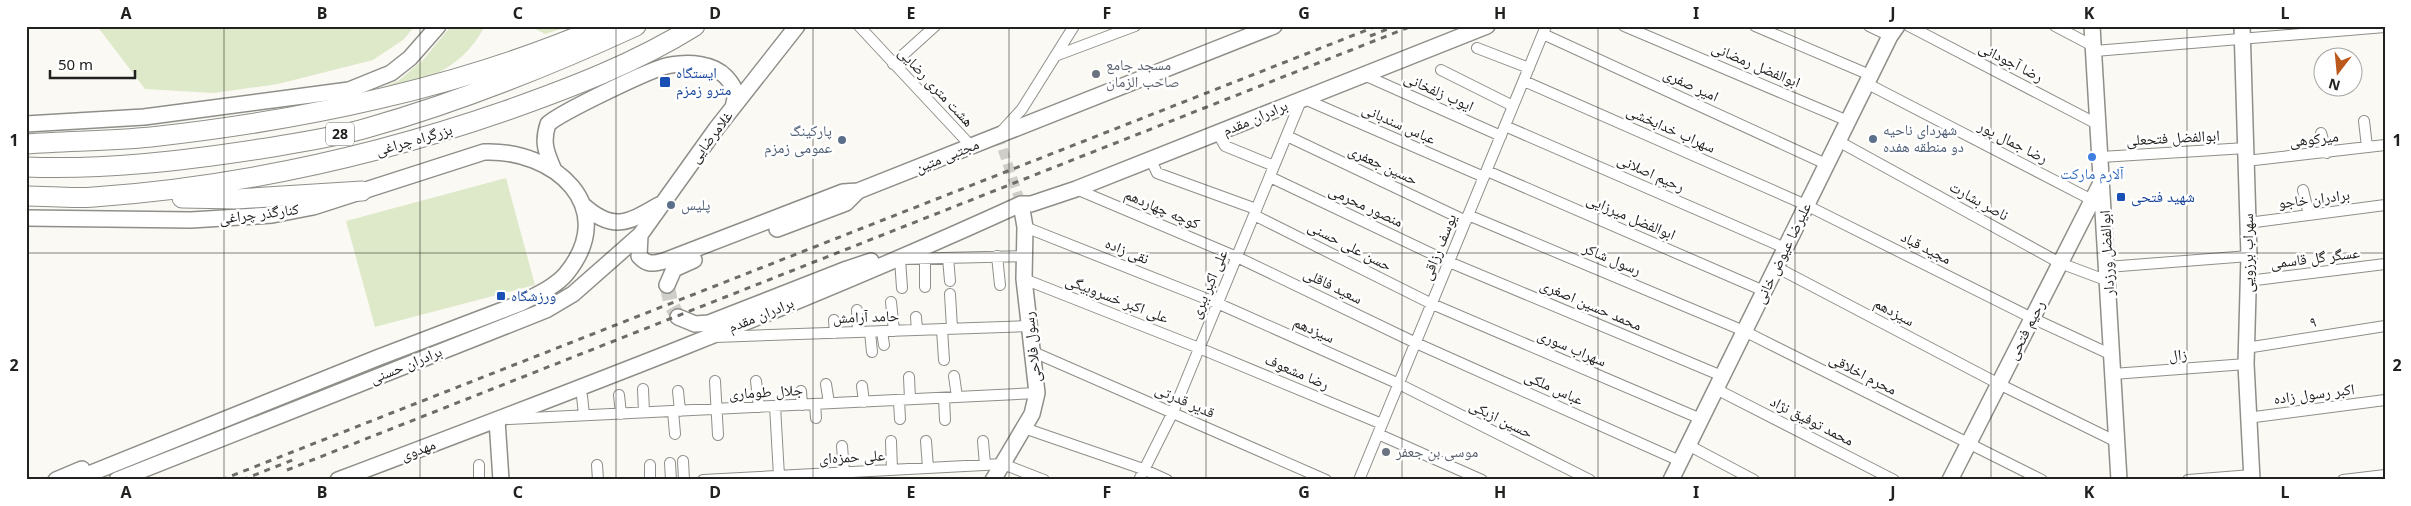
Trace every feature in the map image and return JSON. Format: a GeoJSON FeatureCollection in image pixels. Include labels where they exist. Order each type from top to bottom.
{"type":"FeatureCollection","features":[{"type":"Feature","properties":{"kind":"highway"},"geometry":{"type":"LineString","coordinates":[[26,144],[150,137],[292,118],[445,83],[559,45],[603,26]]}},
{"type":"Feature","properties":{"kind":"highway","name":"بزرگراه چراغی"},"geometry":{"type":"LineString","coordinates":[[26,167],[122,166],[209,157],[366,129],[564,60],[636,26]]}},
{"type":"Feature","properties":{"kind":"highway","name":"بزرگراه چراغی"},"geometry":{"type":"LineString","coordinates":[[26,196],[93,197],[217,184],[344,160],[432,136],[577,86],[675,38],[695,26]]}},
{"type":"Feature","properties":{"kind":"highway"},"geometry":{"type":"LineString","coordinates":[[93,197],[236,199],[362,191]]}},
{"type":"Feature","properties":{"kind":"main road"},"geometry":{"type":"LineString","coordinates":[[118,139],[131,132],[244,118],[310,105],[391,73],[410,58],[438,26]]}},
{"type":"Feature","properties":{"kind":"main road","name":"غلامرضایی"},"geometry":{"type":"LineString","coordinates":[[664,202],[732,109],[797,26]]}},
{"type":"Feature","properties":{"kind":"main road","name":"مجتبی متین"},"geometry":{"type":"LineString","coordinates":[[640,235],[639,256],[645,262],[653,264],[843,192],[858,191],[1274,26]]}},
{"type":"Feature","properties":{"kind":"main road","name":"برادران مقدم"},"geometry":{"type":"LineString","coordinates":[[1362,72],[1471,26]]}},
{"type":"Feature","properties":{"kind":"main road","name":"برادران مقدم"},"geometry":{"type":"LineString","coordinates":[[497,420],[900,259],[1021,204],[1030,204],[1301,95],[1487,26]]}},
{"type":"Feature","properties":{"kind":"main road","name":"ابوالفضل ورزدار"},"geometry":{"type":"LineString","coordinates":[[2092,26],[2100,125],[2119,480]]}},
{"type":"Feature","properties":{"kind":"main road","name":"علیرضا عیوض خانی"},"geometry":{"type":"LineString","coordinates":[[1671,480],[1893,31]]}},
{"type":"Feature","properties":{"kind":"main road","name":"سهراب برزویی"},"geometry":{"type":"LineString","coordinates":[[2243,33],[2249,256],[2246,348],[2247,418],[2252,477]]}},
{"type":"Feature","properties":{"kind":"main road"},"geometry":{"type":"LineString","coordinates":[[664,202],[624,222],[608,222],[596,217],[583,205],[574,189],[553,168],[544,147],[548,124],[651,72],[671,65],[709,67],[723,74],[735,87],[736,95],[732,109]]}},
{"type":"Feature","properties":{"kind":"main road"},"geometry":{"type":"LineString","coordinates":[[26,124],[144,117],[349,90]]}},
{"type":"Feature","properties":{"kind":"main road","name":"کنارگذر چراغی"},"geometry":{"type":"LineString","coordinates":[[26,218],[232,219],[272,215],[313,207],[484,152],[513,154],[553,168]]}},
{"type":"Feature","properties":{"kind":"main road","name":"رحیم فتحی"},"geometry":{"type":"LineString","coordinates":[[1950,480],[2103,180]]}},
{"type":"Feature","properties":{"kind":"main road"},"geometry":{"type":"LineString","coordinates":[[667,285],[674,269],[684,264],[846,203],[858,191]]}},
{"type":"Feature","properties":{"kind":"main road","name":"برادران حسنی"},"geometry":{"type":"LineString","coordinates":[[117,480],[546,310],[573,294],[640,235],[664,202]]}},
{"type":"Feature","properties":{"kind":"main road","name":"رسول فلاحی"},"geometry":{"type":"LineString","coordinates":[[993,480],[1032,414],[1037,393],[1024,279],[1025,227],[1021,204]]}},
{"type":"Feature","properties":{"kind":"main road","name":"برادران حسنی"},"geometry":{"type":"LineString","coordinates":[[74,480],[241,412],[521,303],[543,291],[565,275],[576,259],[583,242],[585,222],[583,205]]}},
{"type":"Feature","properties":{"kind":"main road"},"geometry":{"type":"LineString","coordinates":[[678,317],[695,324],[709,323],[847,269],[870,262],[900,259]]}},
{"type":"Feature","properties":{"kind":"main road"},"geometry":{"type":"LineString","coordinates":[[56,480],[204,420],[241,412]]}},
{"type":"Feature","properties":{"kind":"main road"},"geometry":{"type":"LineString","coordinates":[[497,420],[501,480]]}},
{"type":"Feature","properties":{"kind":"main road","name":"مهدوی"},"geometry":{"type":"LineString","coordinates":[[338,480],[497,420]]}},
{"type":"Feature","properties":{"kind":"street","name":"هشت متری رضایی"},"geometry":{"type":"LineString","coordinates":[[859,26],[972,147]]}},
{"type":"Feature","properties":{"kind":"street"},"geometry":{"type":"LineString","coordinates":[[893,64],[936,26]]}},
{"type":"Feature","properties":{"kind":"street"},"geometry":{"type":"LineString","coordinates":[[998,135],[1022,109],[1074,26]]}},
{"type":"Feature","properties":{"kind":"street"},"geometry":{"type":"LineString","coordinates":[[1055,56],[1135,26]]}},
{"type":"Feature","properties":{"kind":"street","name":"ابوالفضل رمضانی"},"geometry":{"type":"LineString","coordinates":[[1624,26],[1848,120]]}},
{"type":"Feature","properties":{"kind":"street","name":"رضا جمال پور"},"geometry":{"type":"LineString","coordinates":[[1755,26],[1868,79],[2092,200]]}},
{"type":"Feature","properties":{"kind":"street"},"geometry":{"type":"LineString","coordinates":[[1868,26],[1893,31]]}},
{"type":"Feature","properties":{"kind":"street","name":"رضا آجودانی"},"geometry":{"type":"LineString","coordinates":[[1909,26],[2100,125]]}},
{"type":"Feature","properties":{"kind":"street"},"geometry":{"type":"LineString","coordinates":[[2055,26],[2094,48],[2243,33],[2322,29],[2384,27],[2385,35]]}},
{"type":"Feature","properties":{"kind":"street","name":"یوسف رزاقی"},"geometry":{"type":"LineString","coordinates":[[1359,480],[1544,30]]}},
{"type":"Feature","properties":{"kind":"street","name":"امیر صفری"},"geometry":{"type":"LineString","coordinates":[[1544,30],[1826,164]]}},
{"type":"Feature","properties":{"kind":"street"},"geometry":{"type":"LineString","coordinates":[[1477,48],[1529,68]]}},
{"type":"Feature","properties":{"kind":"street"},"geometry":{"type":"LineString","coordinates":[[1441,70],[1513,106]]}},
{"type":"Feature","properties":{"kind":"street","name":"ایوب زلفخانی"},"geometry":{"type":"LineString","coordinates":[[1362,72],[1501,136]]}},
{"type":"Feature","properties":{"kind":"street","name":"سهراب خدابخشی"},"geometry":{"type":"LineString","coordinates":[[1524,81],[1806,205]]}},
{"type":"Feature","properties":{"kind":"street","name":"علی اکبر ببری"},"geometry":{"type":"LineString","coordinates":[[1139,480],[1173,412],[1287,136],[1301,95]]}},
{"type":"Feature","properties":{"kind":"street","name":"عباس سندبانی"},"geometry":{"type":"LineString","coordinates":[[1301,95],[1485,174]]}},
{"type":"Feature","properties":{"kind":"street"},"geometry":{"type":"LineString","coordinates":[[2364,121],[2367,147]]}},
{"type":"Feature","properties":{"kind":"street","name":"رحیم اصلانی"},"geometry":{"type":"LineString","coordinates":[[1505,126],[1785,248]]}},
{"type":"Feature","properties":{"kind":"street"},"geometry":{"type":"LineString","coordinates":[[1216,130],[1225,146],[1274,166]]}},
{"type":"Feature","properties":{"kind":"street"},"geometry":{"type":"LineString","coordinates":[[2321,133],[2326,153]]}},
{"type":"Feature","properties":{"kind":"street","name":"حسین جعفری"},"geometry":{"type":"LineString","coordinates":[[1287,136],[1467,218]]}},
{"type":"Feature","properties":{"kind":"street","name":"ناصر بشارت"},"geometry":{"type":"LineString","coordinates":[[1838,141],[2060,263],[2108,274]]}},
{"type":"Feature","properties":{"kind":"street","name":"میرکوهی"},"geometry":{"type":"LineString","coordinates":[[2246,155],[2326,153],[2385,145]]}},
{"type":"Feature","properties":{"kind":"street","name":"ابوالفضل فتحعلی"},"geometry":{"type":"LineString","coordinates":[[2101,157],[2246,155]]}},
{"type":"Feature","properties":{"kind":"street","name":"حسن علی حسنی"},"geometry":{"type":"LineString","coordinates":[[1149,156],[1157,173],[1255,212],[1432,304]]}},
{"type":"Feature","properties":{"kind":"street","name":"ابوالفضل میرزایی"},"geometry":{"type":"LineString","coordinates":[[1485,174],[1764,290]]}},
{"type":"Feature","properties":{"kind":"street","name":"منصور محرمی"},"geometry":{"type":"LineString","coordinates":[[1270,177],[1449,262]]}},
{"type":"Feature","properties":{"kind":"street","name":"کوچه چهاردهم"},"geometry":{"type":"LineString","coordinates":[[1074,185],[1237,257]]}},
{"type":"Feature","properties":{"kind":"street"},"geometry":{"type":"LineString","coordinates":[[2303,190],[2309,214]]}},
{"type":"Feature","properties":{"kind":"street","name":"مجید قباد"},"geometry":{"type":"LineString","coordinates":[[1806,205],[2032,318],[2112,355]]}},
{"type":"Feature","properties":{"kind":"street","name":"برادران خاجو"},"geometry":{"type":"LineString","coordinates":[[2248,223],[2385,205]]}},
{"type":"Feature","properties":{"kind":"street","name":"رسول شاکر"},"geometry":{"type":"LineString","coordinates":[[1467,218],[1744,331]]}},
{"type":"Feature","properties":{"kind":"street","name":"نقی زاده"},"geometry":{"type":"LineString","coordinates":[[1025,227],[1217,304]]}},
{"type":"Feature","properties":{"kind":"street"},"geometry":{"type":"LineString","coordinates":[[997,256],[1000,284]]}},
{"type":"Feature","properties":{"kind":"street"},"geometry":{"type":"LineString","coordinates":[[902,288],[900,259],[1024,256]]}},
{"type":"Feature","properties":{"kind":"street"},"geometry":{"type":"LineString","coordinates":[[2108,274],[2249,256]]}},
{"type":"Feature","properties":{"kind":"street","name":"سعید فاقلی"},"geometry":{"type":"LineString","coordinates":[[1237,257],[1416,343]]}},
{"type":"Feature","properties":{"kind":"street"},"geometry":{"type":"LineString","coordinates":[[925,258],[925,287]]}},
{"type":"Feature","properties":{"kind":"street"},"geometry":{"type":"LineString","coordinates":[[948,258],[950,281]]}},
{"type":"Feature","properties":{"kind":"street","name":"محمد حسین اصغری"},"geometry":{"type":"LineString","coordinates":[[1449,262],[1719,382]]}},
{"type":"Feature","properties":{"kind":"street","name":"عسگر گل قاسمی"},"geometry":{"type":"LineString","coordinates":[[2248,282],[2385,264]]}},
{"type":"Feature","properties":{"kind":"street","name":"سیزدهم"},"geometry":{"type":"LineString","coordinates":[[1776,267],[1998,384],[2117,442]]}},
{"type":"Feature","properties":{"kind":"street","name":"علی اکبر خسروبیگی"},"geometry":{"type":"LineString","coordinates":[[1024,279],[1199,348]]}},
{"type":"Feature","properties":{"kind":"street"},"geometry":{"type":"LineString","coordinates":[[944,360],[950,294]]}},
{"type":"Feature","properties":{"kind":"street"},"geometry":{"type":"LineString","coordinates":[[891,302],[894,331]]}},
{"type":"Feature","properties":{"kind":"street","name":"سیزدهم"},"geometry":{"type":"LineString","coordinates":[[1217,304],[1399,384]]}},
{"type":"Feature","properties":{"kind":"street","name":"سهراب سوری"},"geometry":{"type":"LineString","coordinates":[[1432,304],[1701,419]]}},
{"type":"Feature","properties":{"kind":"street"},"geometry":{"type":"LineString","coordinates":[[857,310],[858,332]]}},
{"type":"Feature","properties":{"kind":"street"},"geometry":{"type":"LineString","coordinates":[[916,317],[917,330]]}},
{"type":"Feature","properties":{"kind":"street"},"geometry":{"type":"LineString","coordinates":[[834,320],[834,333]]}},
{"type":"Feature","properties":{"kind":"street","name":"حامد آرامش"},"geometry":{"type":"LineString","coordinates":[[704,338],[1029,326]]}},
{"type":"Feature","properties":{"kind":"street","name":"۹"},"geometry":{"type":"LineString","coordinates":[[2246,348],[2385,326]]}},
{"type":"Feature","properties":{"kind":"street"},"geometry":{"type":"LineString","coordinates":[[882,331],[884,345]]}},
{"type":"Feature","properties":{"kind":"street","name":"محرم اخلاقی"},"geometry":{"type":"LineString","coordinates":[[1744,331],[2042,480]]}},
{"type":"Feature","properties":{"kind":"street"},"geometry":{"type":"LineString","coordinates":[[870,332],[872,352]]}},
{"type":"Feature","properties":{"kind":"street","name":"عباس ملکی"},"geometry":{"type":"LineString","coordinates":[[1416,343],[1680,461]]}},
{"type":"Feature","properties":{"kind":"street","name":"رضا مشعوف"},"geometry":{"type":"LineString","coordinates":[[1199,348],[1380,429],[1482,480]]}},
{"type":"Feature","properties":{"kind":"street","name":"قدیر قدرتی"},"geometry":{"type":"LineString","coordinates":[[1032,351],[1326,480]]}},
{"type":"Feature","properties":{"kind":"street","name":"زال"},"geometry":{"type":"LineString","coordinates":[[2113,374],[2246,364]]}},
{"type":"Feature","properties":{"kind":"street"},"geometry":{"type":"LineString","coordinates":[[954,376],[957,397]]}},
{"type":"Feature","properties":{"kind":"street"},"geometry":{"type":"LineString","coordinates":[[909,377],[910,399]]}},
{"type":"Feature","properties":{"kind":"street"},"geometry":{"type":"LineString","coordinates":[[756,381],[760,407]]}},
{"type":"Feature","properties":{"kind":"street"},"geometry":{"type":"LineString","coordinates":[[714,382],[718,435]]}},
{"type":"Feature","properties":{"kind":"street","name":"محمد توفیق ‌نژاد"},"geometry":{"type":"LineString","coordinates":[[1719,382],[1894,480]]}},
{"type":"Feature","properties":{"kind":"street"},"geometry":{"type":"LineString","coordinates":[[826,384],[829,403]]}},
{"type":"Feature","properties":{"kind":"street","name":"حسین ازبکی"},"geometry":{"type":"LineString","coordinates":[[1399,384],[1590,480]]}},
{"type":"Feature","properties":{"kind":"street"},"geometry":{"type":"LineString","coordinates":[[862,386],[864,402]]}},
{"type":"Feature","properties":{"kind":"street"},"geometry":{"type":"LineString","coordinates":[[642,390],[644,412]]}},
{"type":"Feature","properties":{"kind":"street"},"geometry":{"type":"LineString","coordinates":[[801,391],[802,405]]}},
{"type":"Feature","properties":{"kind":"street"},"geometry":{"type":"LineString","coordinates":[[675,434],[678,392]]}},
{"type":"Feature","properties":{"kind":"street","name":"جلال طوماری"},"geometry":{"type":"LineString","coordinates":[[497,420],[1037,393]]}},
{"type":"Feature","properties":{"kind":"street"},"geometry":{"type":"LineString","coordinates":[[582,396],[584,416]]}},
{"type":"Feature","properties":{"kind":"street"},"geometry":{"type":"LineString","coordinates":[[619,396],[621,414]]}},
{"type":"Feature","properties":{"kind":"street"},"geometry":{"type":"LineString","coordinates":[[944,398],[945,420]]}},
{"type":"Feature","properties":{"kind":"street"},"geometry":{"type":"LineString","coordinates":[[899,400],[900,418]]}},
{"type":"Feature","properties":{"kind":"street","name":"اکبر رسول زاده"},"geometry":{"type":"LineString","coordinates":[[2247,418],[2385,400]]}},
{"type":"Feature","properties":{"kind":"street"},"geometry":{"type":"LineString","coordinates":[[815,404],[816,418]]}},
{"type":"Feature","properties":{"kind":"street"},"geometry":{"type":"LineString","coordinates":[[775,406],[781,477]]}},
{"type":"Feature","properties":{"kind":"street"},"geometry":{"type":"LineString","coordinates":[[1024,428],[1143,469],[1168,480]]}},
{"type":"Feature","properties":{"kind":"street"},"geometry":{"type":"LineString","coordinates":[[891,441],[892,470]]}},
{"type":"Feature","properties":{"kind":"street"},"geometry":{"type":"LineString","coordinates":[[926,441],[928,468]]}},
{"type":"Feature","properties":{"kind":"street"},"geometry":{"type":"LineString","coordinates":[[983,441],[985,465]]}},
{"type":"Feature","properties":{"kind":"street"},"geometry":{"type":"LineString","coordinates":[[1688,445],[1754,480]]}},
{"type":"Feature","properties":{"kind":"street"},"geometry":{"type":"LineString","coordinates":[[842,446],[844,472]]}},
{"type":"Feature","properties":{"kind":"street"},"geometry":{"type":"LineString","coordinates":[[683,461],[684,480]]}},
{"type":"Feature","properties":{"kind":"street"},"geometry":{"type":"LineString","coordinates":[[670,463],[671,480]]}},
{"type":"Feature","properties":{"kind":"street"},"geometry":{"type":"LineString","coordinates":[[650,464],[650,480]]}},
{"type":"Feature","properties":{"kind":"street"},"geometry":{"type":"LineString","coordinates":[[1003,464],[1044,480]]}},
{"type":"Feature","properties":{"kind":"street","name":"علی حمزه‌ای"},"geometry":{"type":"LineString","coordinates":[[703,480],[1003,464]]}},
{"type":"Feature","properties":{"kind":"street"},"geometry":{"type":"LineString","coordinates":[[479,465],[479,480]]}},
{"type":"Feature","properties":{"kind":"street"},"geometry":{"type":"LineString","coordinates":[[596,466],[598,480]]}},
{"type":"Feature","properties":{"kind":"street"},"geometry":{"type":"LineString","coordinates":[[2343,480],[2385,475]]}},
{"type":"Feature","properties":{"kind":"street"},"geometry":{"type":"LineString","coordinates":[[2188,480],[2252,477]]}},
{"type":"Feature","properties":{"kind":"green space"},"geometry":{"type":"Polygon","coordinates":[[[97,26],[415,26],[403,40],[373,60],[278,84],[214,93],[145,89],[97,26]]]}},
{"type":"Feature","properties":{"kind":"green space"},"geometry":{"type":"Polygon","coordinates":[[[451,26],[485,26],[475,42],[463,55],[438,73],[423,79],[373,91],[398,81],[423,60],[451,26]]]}},
{"type":"Feature","properties":{"kind":"green space"},"geometry":{"type":"Polygon","coordinates":[[[530,26],[571,26],[545,34],[530,26]]]}},
{"type":"Feature","properties":{"kind":"green space"},"geometry":{"type":"Polygon","coordinates":[[[506,178],[535,285],[375,327],[346,221],[506,178]]]}},
{"type":"Feature","properties":{"kind":"tunnel"},"geometry":{"type":"LineString","coordinates":[[998,135],[1021,204]]}},
{"type":"Feature","properties":{"kind":"tunnel"},"geometry":{"type":"LineString","coordinates":[[667,285],[671,304],[678,317]]}},
{"type":"Feature","properties":{"kind":"railway"},"geometry":{"type":"LineString","coordinates":[[221,480],[1377,26]]}},
{"type":"Feature","properties":{"kind":"railway"},"geometry":{"type":"LineString","coordinates":[[1370,36],[1395,26]]}},
{"type":"Feature","properties":{"kind":"railway"},"geometry":{"type":"LineString","coordinates":[[287,470],[1412,26]]}},
{"type":"Feature","properties":{"kind":"railway"},"geometry":{"type":"LineString","coordinates":[[242,480],[295,459]]}},
{"type":"Feature","properties":{"kind":"place","name":"مسجد جامع صاحب الزمان"},"geometry":{"type":"Point","coordinates":[1096,74]}},
{"type":"Feature","properties":{"kind":"place","name":"ایستگاه مترو زمزم"},"geometry":{"type":"Point","coordinates":[665,82]}},
{"type":"Feature","properties":{"kind":"place","name":"شهردای ناحیه دو منطقه هفده"},"geometry":{"type":"Point","coordinates":[1873,139]}},
{"type":"Feature","properties":{"kind":"place","name":"پارکینگ عمومی زمزم"},"geometry":{"type":"Point","coordinates":[842,140]}},
{"type":"Feature","properties":{"kind":"place","name":"آلارم مارکت"},"geometry":{"type":"Point","coordinates":[2092,157]}},
{"type":"Feature","properties":{"kind":"place","name":"شهید فتحی"},"geometry":{"type":"Point","coordinates":[2121,197]}},
{"type":"Feature","properties":{"kind":"place","name":"پلیس"},"geometry":{"type":"Point","coordinates":[671,205]}},
{"type":"Feature","properties":{"kind":"place","name":"ورزشگاه"},"geometry":{"type":"Point","coordinates":[501,296]}},
{"type":"Feature","properties":{"kind":"place","name":"موسی بن جعفر"},"geometry":{"type":"Point","coordinates":[1386,452]}}]}
